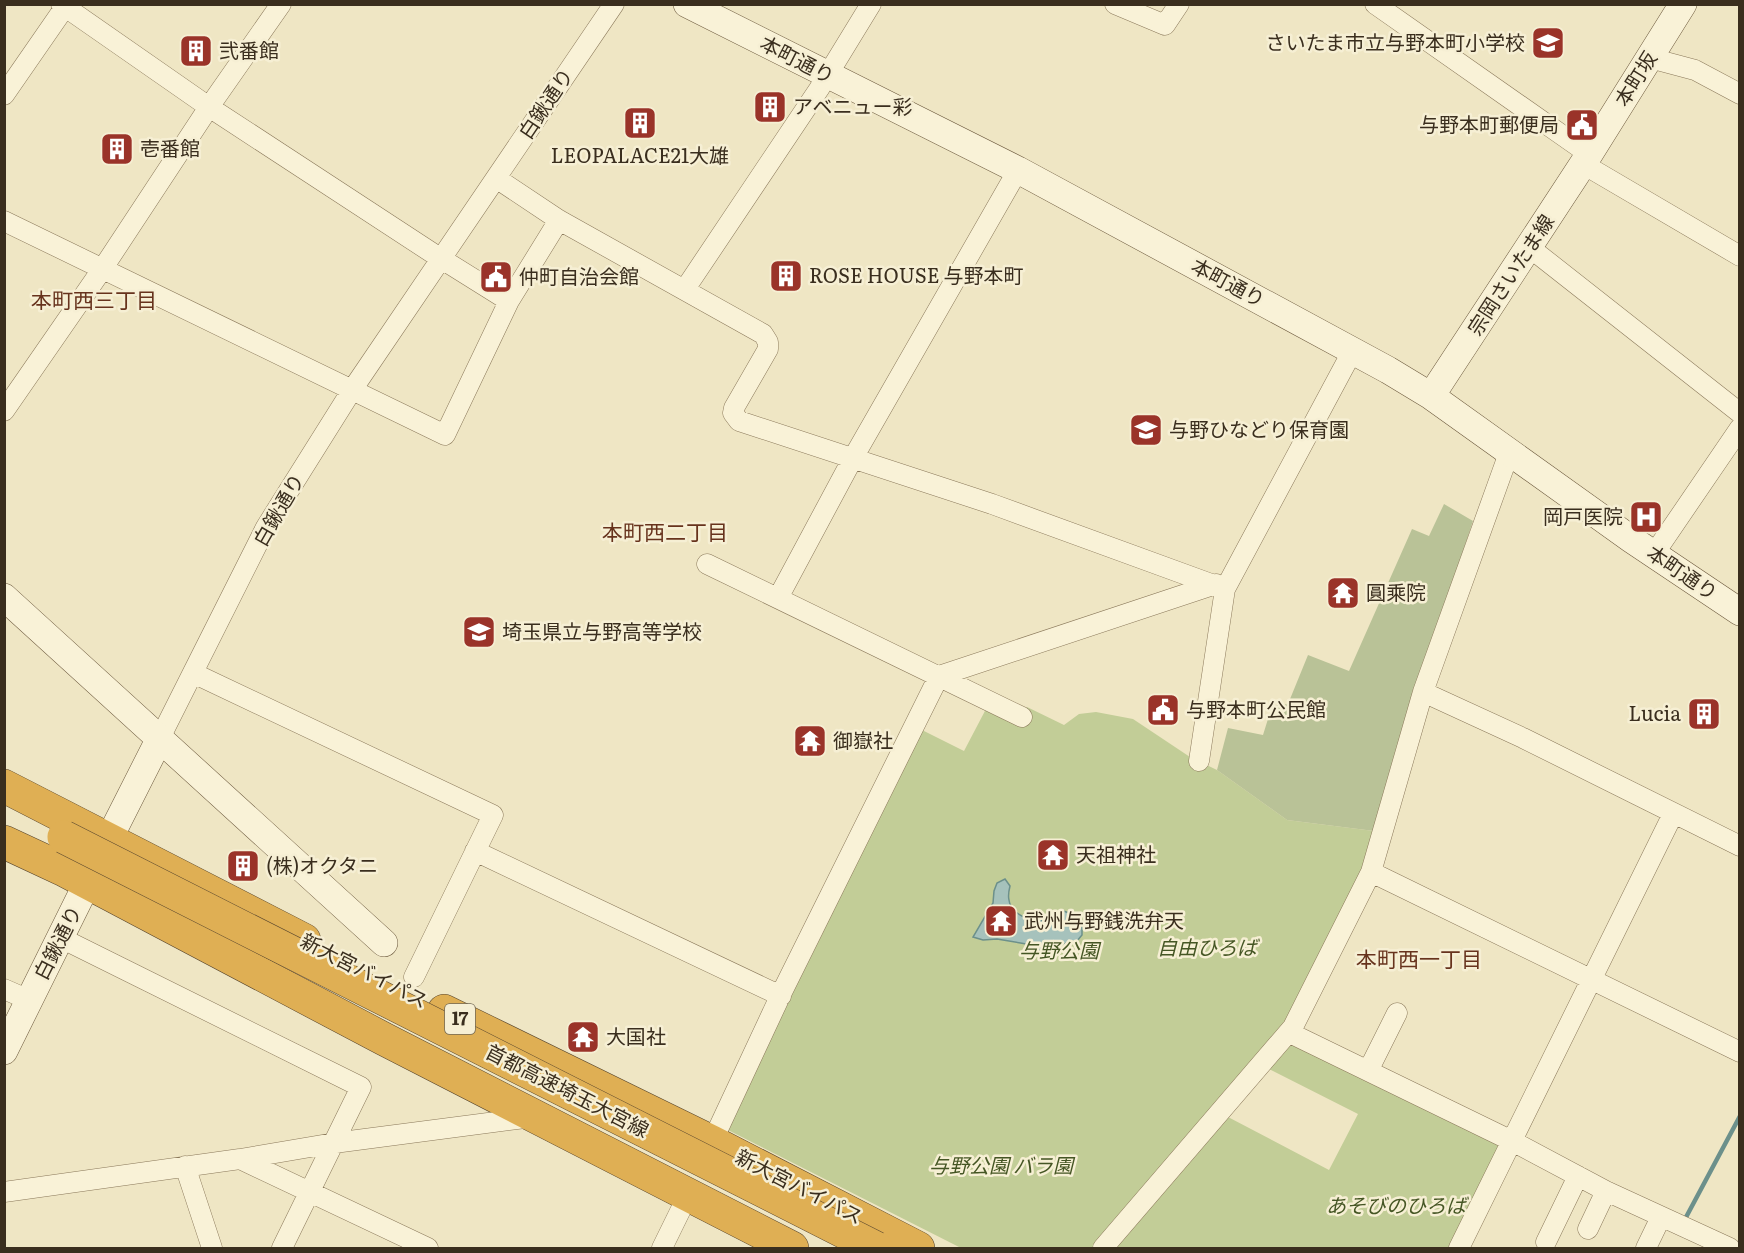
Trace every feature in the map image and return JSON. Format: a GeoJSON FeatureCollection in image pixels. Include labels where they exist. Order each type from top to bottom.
{"type":"FeatureCollection","features":[{"type":"Feature","properties":{"kind":"highway","name":"新大宮バイパス"},"geometry":{"type":"LineString","coordinates":[[4,786],[406,993],[712,1142],[918,1248]]}},
{"type":"Feature","properties":{"kind":"highway"},"geometry":{"type":"LineString","coordinates":[[4,801],[53,843]]}},
{"type":"Feature","properties":{"kind":"highway"},"geometry":{"type":"LineString","coordinates":[[4,809],[53,843]]}},
{"type":"Feature","properties":{"kind":"highway"},"geometry":{"type":"LineString","coordinates":[[4,827],[53,843]]}},
{"type":"Feature","properties":{"kind":"highway"},"geometry":{"type":"LineString","coordinates":[[4,833],[53,843]]}},
{"type":"Feature","properties":{"kind":"highway"},"geometry":{"type":"LineString","coordinates":[[4,842],[792,1248]]}},
{"type":"Feature","properties":{"kind":"highway","name":"首都高速埼玉大宮線"},"geometry":{"type":"LineString","coordinates":[[53,843],[828,1248]]}},
{"type":"Feature","properties":{"kind":"highway","name":"首都高速埼玉大宮線"},"geometry":{"type":"LineString","coordinates":[[53,843],[876,1248]]}},
{"type":"Feature","properties":{"kind":"main road","name":"本町通り"},"geometry":{"type":"LineString","coordinates":[[687,4],[1018,170],[1353,350],[1431,396],[1509,453],[1740,612]]}},
{"type":"Feature","properties":{"kind":"main road","name":"本町坂"},"geometry":{"type":"LineString","coordinates":[[1586,159],[1683,4]]}},
{"type":"Feature","properties":{"kind":"main road","name":"宗岡さいたま線"},"geometry":{"type":"LineString","coordinates":[[1431,396],[1586,159]]}},
{"type":"Feature","properties":{"kind":"main road"},"geometry":{"type":"LineString","coordinates":[[4,597],[384,943]]}},
{"type":"Feature","properties":{"kind":"main road","name":"白鍬通り"},"geometry":{"type":"LineString","coordinates":[[4,1051],[160,738]]}},
{"type":"Feature","properties":{"kind":"street","name":"白鍬通り"},"geometry":{"type":"LineString","coordinates":[[160,738],[266,527],[352,390],[614,4]]}},
{"type":"Feature","properties":{"kind":"street"},"geometry":{"type":"LineString","coordinates":[[685,289],[828,75],[871,4]]}},
{"type":"Feature","properties":{"kind":"street"},"geometry":{"type":"LineString","coordinates":[[1115,4],[1165,25],[1179,4]]}},
{"type":"Feature","properties":{"kind":"street"},"geometry":{"type":"LineString","coordinates":[[1375,4],[1586,159],[1740,256]]}},
{"type":"Feature","properties":{"kind":"street"},"geometry":{"type":"LineString","coordinates":[[4,95],[64,5],[209,107],[510,301]]}},
{"type":"Feature","properties":{"kind":"street"},"geometry":{"type":"LineString","coordinates":[[4,411],[103,268],[209,107],[281,5]]}},
{"type":"Feature","properties":{"kind":"street"},"geometry":{"type":"LineString","coordinates":[[1650,58],[1695,70],[1740,94]]}},
{"type":"Feature","properties":{"kind":"street"},"geometry":{"type":"LineString","coordinates":[[778,598],[853,458],[1018,170]]}},
{"type":"Feature","properties":{"kind":"street"},"geometry":{"type":"LineString","coordinates":[[496,178],[559,220],[763,334],[768,342],[768,349],[734,408],[733,413],[739,421],[992,504],[1221,586]]}},
{"type":"Feature","properties":{"kind":"street"},"geometry":{"type":"LineString","coordinates":[[4,221],[445,435],[510,301],[559,220]]}},
{"type":"Feature","properties":{"kind":"street"},"geometry":{"type":"LineString","coordinates":[[1529,247],[1740,413]]}},
{"type":"Feature","properties":{"kind":"street"},"geometry":{"type":"LineString","coordinates":[[1199,761],[1221,586],[1353,350]]}},
{"type":"Feature","properties":{"kind":"street"},"geometry":{"type":"LineString","coordinates":[[1654,554],[1740,428]]}},
{"type":"Feature","properties":{"kind":"street"},"geometry":{"type":"LineString","coordinates":[[1103,1248],[1290,1033],[1371,872],[1423,692],[1509,453]]}},
{"type":"Feature","properties":{"kind":"street"},"geometry":{"type":"LineString","coordinates":[[707,564],[1022,717]]}},
{"type":"Feature","properties":{"kind":"street"},"geometry":{"type":"LineString","coordinates":[[712,1142],[781,996],[939,676],[1221,586]]}},
{"type":"Feature","properties":{"kind":"street"},"geometry":{"type":"LineString","coordinates":[[194,673],[493,815],[414,977]]}},
{"type":"Feature","properties":{"kind":"street"},"geometry":{"type":"LineString","coordinates":[[1423,692],[1524,738],[1740,846]]}},
{"type":"Feature","properties":{"kind":"street"},"geometry":{"type":"LineString","coordinates":[[1459,1248],[1673,814]]}},
{"type":"Feature","properties":{"kind":"street"},"geometry":{"type":"LineString","coordinates":[[475,851],[781,996]]}},
{"type":"Feature","properties":{"kind":"street"},"geometry":{"type":"LineString","coordinates":[[1371,872],[1740,1052]]}},
{"type":"Feature","properties":{"kind":"street"},"geometry":{"type":"LineString","coordinates":[[61,938],[361,1087],[282,1248]]}},
{"type":"Feature","properties":{"kind":"street"},"geometry":{"type":"LineString","coordinates":[[4,989],[29,1000]]}},
{"type":"Feature","properties":{"kind":"street"},"geometry":{"type":"LineString","coordinates":[[1368,1071],[1397,1012]]}},
{"type":"Feature","properties":{"kind":"street"},"geometry":{"type":"LineString","coordinates":[[1290,1033],[1512,1141],[1606,1191],[1730,1248]]}},
{"type":"Feature","properties":{"kind":"street"},"geometry":{"type":"LineString","coordinates":[[4,1192],[240,1159],[334,1143],[535,1117]]}},
{"type":"Feature","properties":{"kind":"street"},"geometry":{"type":"LineString","coordinates":[[240,1159],[428,1248]]}},
{"type":"Feature","properties":{"kind":"street"},"geometry":{"type":"LineString","coordinates":[[185,1166],[212,1248]]}},
{"type":"Feature","properties":{"kind":"street"},"geometry":{"type":"LineString","coordinates":[[1546,1242],[1578,1176]]}},
{"type":"Feature","properties":{"kind":"street"},"geometry":{"type":"LineString","coordinates":[[1588,1229],[1606,1191]]}},
{"type":"Feature","properties":{"kind":"street"},"geometry":{"type":"LineString","coordinates":[[662,1248],[688,1195]]}},
{"type":"Feature","properties":{"kind":"street"},"geometry":{"type":"LineString","coordinates":[[1646,1248],[1661,1217]]}},
{"type":"Feature","properties":{"kind":"green space"},"geometry":{"type":"Polygon","coordinates":[[[1444,504],[1473,521],[1395,757],[1374,831],[1287,820],[1217,770],[1228,728],[1263,735],[1272,706],[1288,704],[1308,655],[1349,671],[1412,529],[1429,536],[1444,504]]]}},
{"type":"Feature","properties":{"kind":"green space","name":"与野公園"},"geometry":{"type":"Polygon","coordinates":[[[1027,707],[1064,725],[1079,714],[1096,712],[1133,719],[1190,757],[1217,770],[1287,820],[1374,831],[1365,863],[1281,1030],[1228,1117],[1329,1170],[1358,1114],[1267,1068],[1289,1044],[1296,1043],[1497,1141],[1498,1147],[1448,1248],[961,1248],[726,1129],[793,988],[922,730],[964,751],[986,709],[1018,724],[1027,707]]]}},
{"type":"Feature","properties":{"kind":"water"},"geometry":{"type":"Polygon","coordinates":[[[1005,879],[1010,886],[1010,904],[1016,912],[1026,918],[1040,921],[1061,910],[1069,913],[1082,927],[1082,935],[1077,941],[1047,951],[1037,950],[1032,945],[973,937],[993,903],[997,883],[1005,879]]]}},
{"type":"Feature","properties":{"kind":"waterway"},"geometry":{"type":"LineString","coordinates":[[1684,1221],[1740,1116]]}},
{"type":"Feature","properties":{"kind":"place","name":"さいたま市立与野本町小学校"},"geometry":{"type":"Point","coordinates":[1548,43]}},
{"type":"Feature","properties":{"kind":"place","name":"弐番館"},"geometry":{"type":"Point","coordinates":[196,51]}},
{"type":"Feature","properties":{"kind":"place","name":"アベニュー彩"},"geometry":{"type":"Point","coordinates":[770,107]}},
{"type":"Feature","properties":{"kind":"place","name":"LEOPALACE21大雄"},"geometry":{"type":"Point","coordinates":[640,123]}},
{"type":"Feature","properties":{"kind":"place","name":"与野本町郵便局"},"geometry":{"type":"Point","coordinates":[1582,125]}},
{"type":"Feature","properties":{"kind":"place","name":"壱番館"},"geometry":{"type":"Point","coordinates":[117,149]}},
{"type":"Feature","properties":{"kind":"place","name":"ROSE HOUSE 与野本町"},"geometry":{"type":"Point","coordinates":[786,276]}},
{"type":"Feature","properties":{"kind":"place","name":"仲町自治会館"},"geometry":{"type":"Point","coordinates":[496,277]}},
{"type":"Feature","properties":{"kind":"place","name":"与野ひなどり保育園"},"geometry":{"type":"Point","coordinates":[1146,430]}},
{"type":"Feature","properties":{"kind":"place","name":"岡戸医院"},"geometry":{"type":"Point","coordinates":[1646,517]}},
{"type":"Feature","properties":{"kind":"place","name":"圓乘院"},"geometry":{"type":"Point","coordinates":[1343,593]}},
{"type":"Feature","properties":{"kind":"place","name":"埼玉県立与野高等学校"},"geometry":{"type":"Point","coordinates":[479,632]}},
{"type":"Feature","properties":{"kind":"place","name":"与野本町公民館"},"geometry":{"type":"Point","coordinates":[1163,710]}},
{"type":"Feature","properties":{"kind":"place","name":"Lucia"},"geometry":{"type":"Point","coordinates":[1704,714]}},
{"type":"Feature","properties":{"kind":"place","name":"御嶽社"},"geometry":{"type":"Point","coordinates":[810,741]}},
{"type":"Feature","properties":{"kind":"place","name":"天祖神社"},"geometry":{"type":"Point","coordinates":[1053,855]}},
{"type":"Feature","properties":{"kind":"place","name":"(株)オクタニ"},"geometry":{"type":"Point","coordinates":[243,866]}},
{"type":"Feature","properties":{"kind":"place","name":"武州与野銭洗弁天"},"geometry":{"type":"Point","coordinates":[1001,921]}},
{"type":"Feature","properties":{"kind":"place","name":"大国社"},"geometry":{"type":"Point","coordinates":[583,1037]}},
{"type":"Feature","properties":{"kind":"district","name":"本町西三丁目"},"geometry":{"type":"Point","coordinates":[94,301]}},
{"type":"Feature","properties":{"kind":"district","name":"本町西二丁目"},"geometry":{"type":"Point","coordinates":[665,533]}},
{"type":"Feature","properties":{"kind":"district","name":"本町西一丁目"},"geometry":{"type":"Point","coordinates":[1419,960]}},
{"type":"Feature","properties":{"kind":"park label","name":"自由ひろば"},"geometry":{"type":"Point","coordinates":[1207,948]}},
{"type":"Feature","properties":{"kind":"park label","name":"与野公園 バラ園"},"geometry":{"type":"Point","coordinates":[1001,1166]}},
{"type":"Feature","properties":{"kind":"park label","name":"あそびのひろば"},"geometry":{"type":"Point","coordinates":[1396,1206]}}]}
